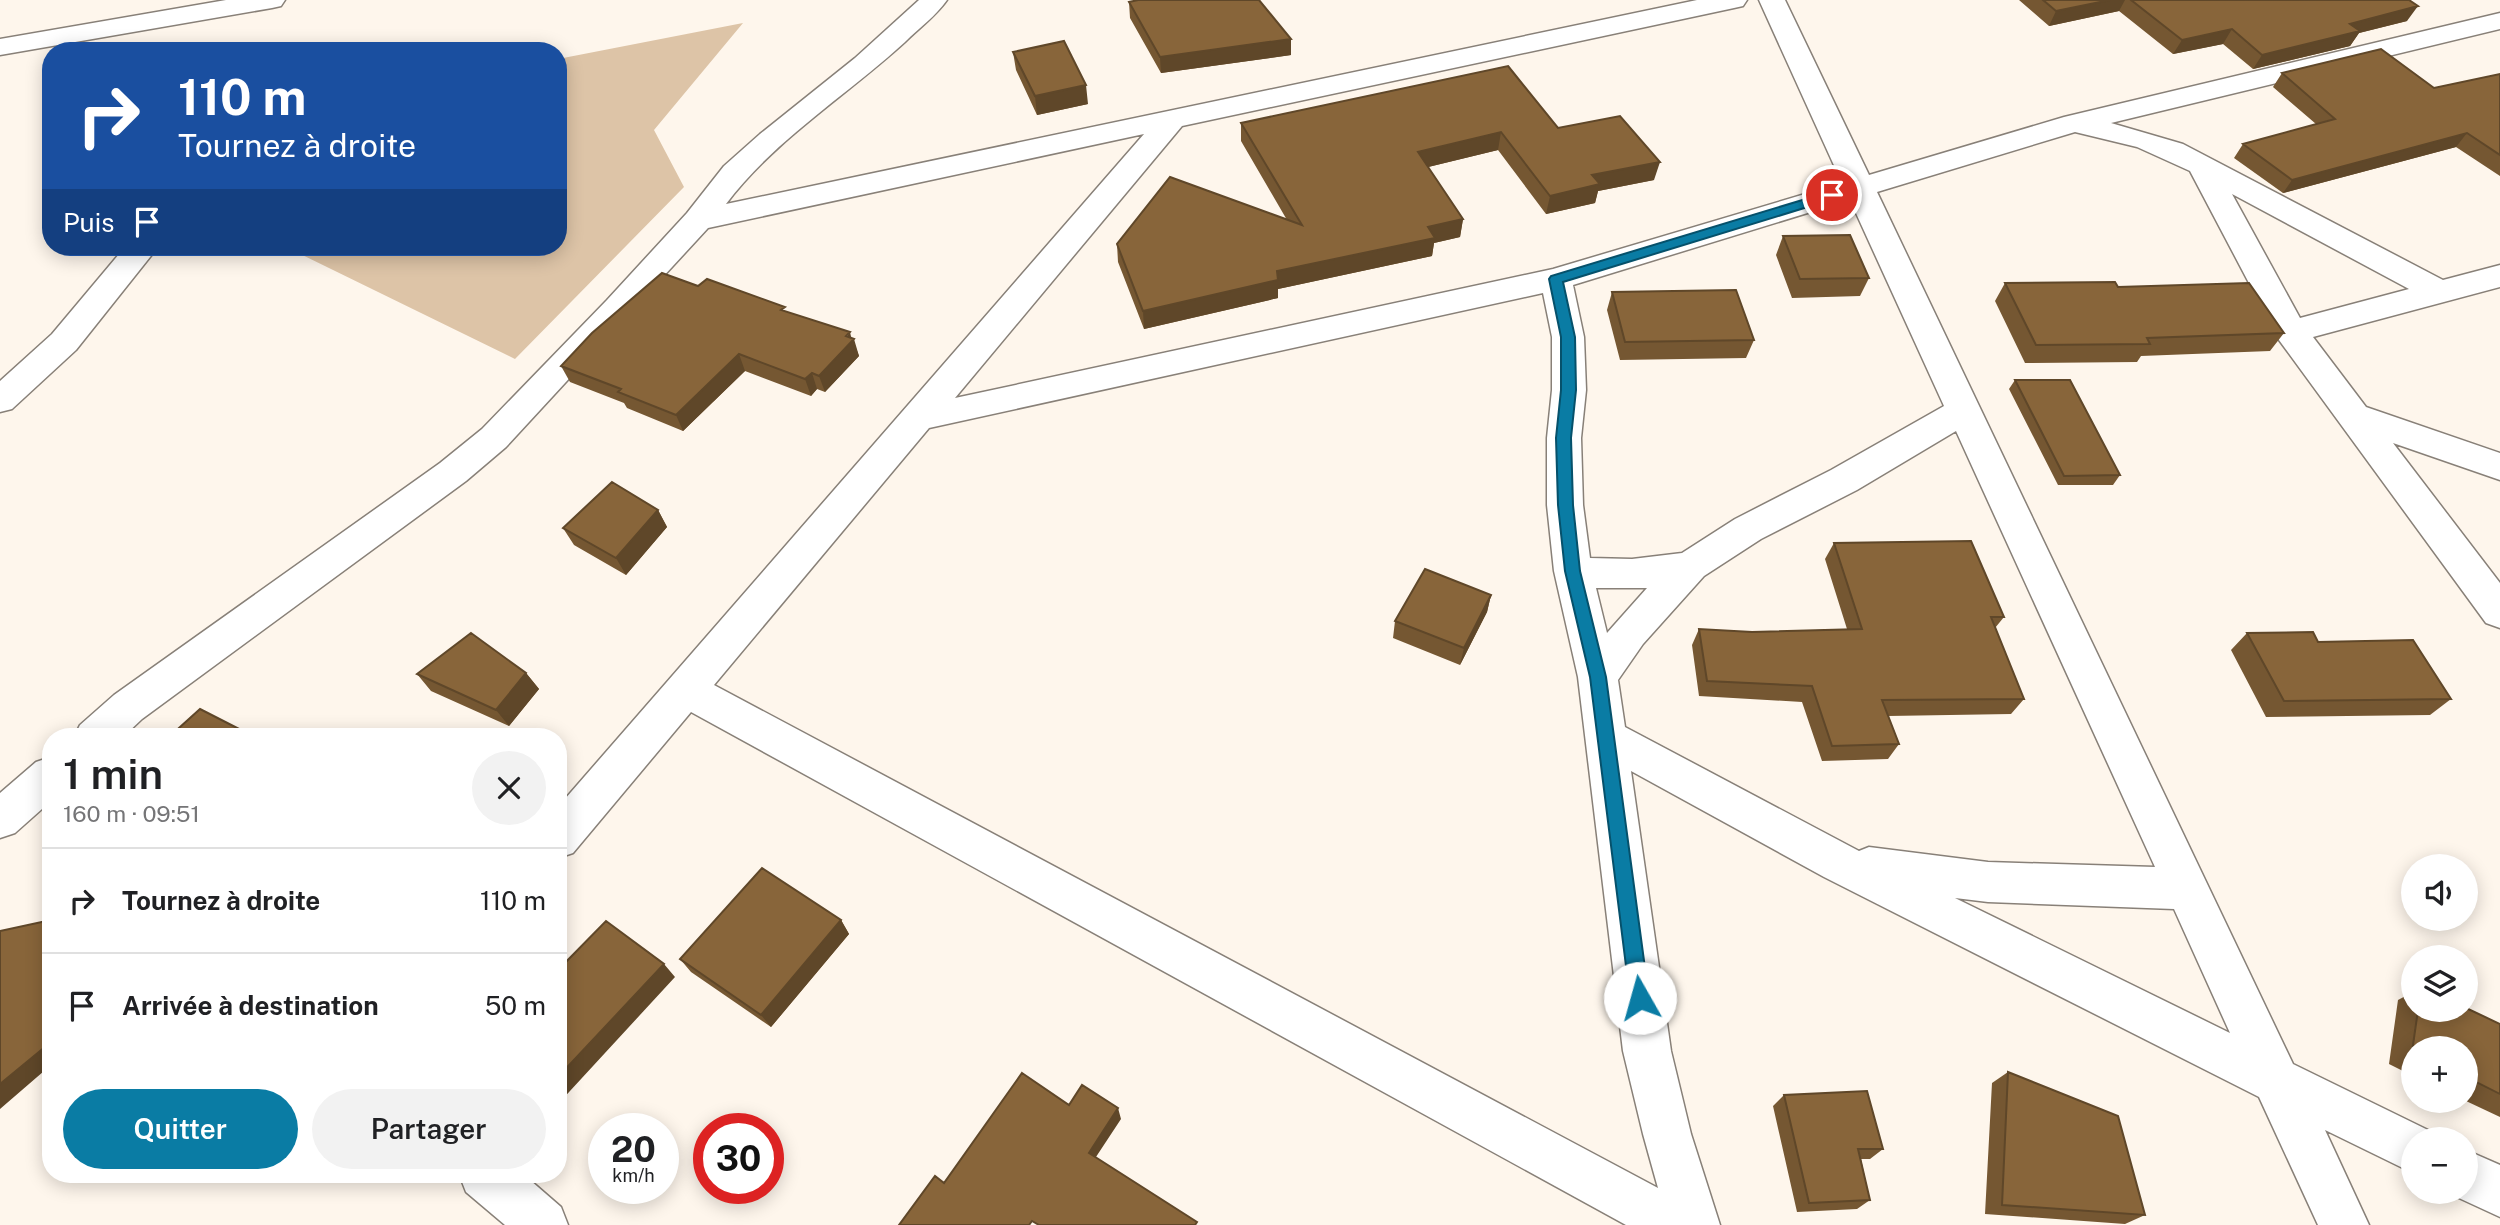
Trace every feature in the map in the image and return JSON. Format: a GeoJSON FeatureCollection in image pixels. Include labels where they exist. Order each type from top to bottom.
{"type":"FeatureCollection","features":[{"type":"Feature","properties":{"kind":"street"},"geometry":{"type":"LineString","coordinates":[[0,47],[272,0]]}},
{"type":"Feature","properties":{"kind":"street"},"geometry":{"type":"LineString","coordinates":[[104,728],[128,707],[453,472],[494,438],[618,309],[698,220],[734,173],[865,64],[933,0]]}},
{"type":"Feature","properties":{"kind":"street"},"geometry":{"type":"LineString","coordinates":[[698,220],[1734,0]]}},
{"type":"Feature","properties":{"kind":"street"},"geometry":{"type":"LineString","coordinates":[[1772,0],[2344,1225]]}},
{"type":"Feature","properties":{"kind":"street"},"geometry":{"type":"LineString","coordinates":[[918,418],[1556,279],[2074,123],[2500,21]]}},
{"type":"Feature","properties":{"kind":"street"},"geometry":{"type":"LineString","coordinates":[[567,828],[1172,120]]}},
{"type":"Feature","properties":{"kind":"street"},"geometry":{"type":"LineString","coordinates":[[2074,123],[2173,149],[2439,292]]}},
{"type":"Feature","properties":{"kind":"street"},"geometry":{"type":"LineString","coordinates":[[2202,165],[2291,332],[2500,612]]}},
{"type":"Feature","properties":{"kind":"street"},"geometry":{"type":"LineString","coordinates":[[0,400],[64,342],[135,256]]}},
{"type":"Feature","properties":{"kind":"street"},"geometry":{"type":"LineString","coordinates":[[2291,332],[2500,276]]}},
{"type":"Feature","properties":{"kind":"street"},"geometry":{"type":"LineString","coordinates":[[1556,279],[1568,337],[1569,390],[1564,438],[1565,505],[1573,571],[1598,677],[1647,1051],[1667,1135],[1695,1225]]}},
{"type":"Feature","properties":{"kind":"street"},"geometry":{"type":"LineString","coordinates":[[1598,677],[1629,633],[1691,566],[1748,529],[1843,480],[1963,411]]}},
{"type":"Feature","properties":{"kind":"street"},"geometry":{"type":"LineString","coordinates":[[2351,415],[2500,467]]}},
{"type":"Feature","properties":{"kind":"street"},"geometry":{"type":"LineString","coordinates":[[1573,571],[1613,576],[1643,576],[1691,566]]}},
{"type":"Feature","properties":{"kind":"street"},"geometry":{"type":"LineString","coordinates":[[686,689],[1677,1225]]}},
{"type":"Feature","properties":{"kind":"street"},"geometry":{"type":"LineString","coordinates":[[1606,737],[1839,863],[2401,1142]]}},
{"type":"Feature","properties":{"kind":"street"},"geometry":{"type":"LineString","coordinates":[[0,819],[42,791]]}},
{"type":"Feature","properties":{"kind":"street"},"geometry":{"type":"LineString","coordinates":[[1839,863],[1988,882],[2187,889]]}},
{"type":"Feature","properties":{"kind":"street"},"geometry":{"type":"LineString","coordinates":[[2478,1181],[2500,1192]]}},
{"type":"Feature","properties":{"kind":"street"},"geometry":{"type":"LineString","coordinates":[[494,1183],[543,1225]]}},
{"type":"Feature","properties":{"kind":"shaded area"},"geometry":{"type":"Polygon","coordinates":[[[743,23],[654,130],[684,187],[515,359],[304,256],[567,256],[567,57],[743,23]]]}},
{"type":"Feature","properties":{"kind":"building"},"geometry":{"type":"Polygon","coordinates":[[[1259,0],[1291,39],[1160,57],[1129,2],[1259,0]]]}},
{"type":"Feature","properties":{"kind":"building"},"geometry":{"type":"Polygon","coordinates":[[[2043,0],[2110,0],[2056,11],[2043,0]]]}},
{"type":"Feature","properties":{"kind":"building"},"geometry":{"type":"Polygon","coordinates":[[[2131,0],[2409,0],[2418,6],[2350,24],[2360,31],[2262,55],[2232,29],[2182,40],[2131,0]]]}},
{"type":"Feature","properties":{"kind":"building"},"geometry":{"type":"Polygon","coordinates":[[[1064,41],[1086,85],[1035,96],[1013,52],[1064,41]]]}},
{"type":"Feature","properties":{"kind":"building"},"geometry":{"type":"Polygon","coordinates":[[[2381,49],[2434,88],[2500,74],[2500,155],[2467,133],[2292,180],[2243,144],[2335,119],[2282,73],[2381,49]]]}},
{"type":"Feature","properties":{"kind":"building"},"geometry":{"type":"Polygon","coordinates":[[[1508,66],[1558,128],[1620,116],[1660,162],[1592,175],[1600,184],[1550,196],[1501,132],[1418,152],[1463,219],[1428,227],[1435,238],[1277,271],[1278,280],[1143,311],[1117,244],[1170,177],[1302,225],[1241,123],[1508,66]]]}},
{"type":"Feature","properties":{"kind":"building"},"geometry":{"type":"Polygon","coordinates":[[[1850,235],[1869,278],[1800,279],[1783,236],[1850,235]]]}},
{"type":"Feature","properties":{"kind":"building"},"geometry":{"type":"Polygon","coordinates":[[[662,273],[698,286],[707,279],[785,307],[781,310],[850,332],[846,336],[854,339],[819,376],[812,373],[805,379],[739,354],[676,415],[618,392],[621,389],[561,366],[592,333],[662,273]]]}},
{"type":"Feature","properties":{"kind":"building"},"geometry":{"type":"Polygon","coordinates":[[[2115,282],[2118,287],[2249,283],[2284,333],[2147,338],[2150,344],[2036,345],[2005,283],[2115,282]]]}},
{"type":"Feature","properties":{"kind":"building"},"geometry":{"type":"Polygon","coordinates":[[[1736,290],[1754,340],[1625,342],[1612,292],[1736,290]]]}},
{"type":"Feature","properties":{"kind":"building"},"geometry":{"type":"Polygon","coordinates":[[[2015,380],[2070,380],[2120,475],[2064,476],[2015,380]]]}},
{"type":"Feature","properties":{"kind":"building"},"geometry":{"type":"Polygon","coordinates":[[[612,482],[658,510],[616,558],[563,528],[612,482]]]}},
{"type":"Feature","properties":{"kind":"building"},"geometry":{"type":"Polygon","coordinates":[[[1971,541],[2004,617],[1991,617],[2024,699],[1882,700],[1899,744],[1832,746],[1812,686],[1707,681],[1699,629],[1752,632],[1862,629],[1834,543],[1971,541]]]}},
{"type":"Feature","properties":{"kind":"building"},"geometry":{"type":"Polygon","coordinates":[[[1425,569],[1491,595],[1464,648],[1395,621],[1425,569]]]}},
{"type":"Feature","properties":{"kind":"building"},"geometry":{"type":"Polygon","coordinates":[[[2313,632],[2318,642],[2413,640],[2451,699],[2284,701],[2247,633],[2313,632]]]}},
{"type":"Feature","properties":{"kind":"building"},"geometry":{"type":"Polygon","coordinates":[[[471,633],[526,673],[496,710],[417,674],[471,633]]]}},
{"type":"Feature","properties":{"kind":"building"},"geometry":{"type":"Polygon","coordinates":[[[200,709],[237,728],[179,728],[200,709]]]}},
{"type":"Feature","properties":{"kind":"building"},"geometry":{"type":"Polygon","coordinates":[[[762,868],[841,920],[761,1015],[680,959],[762,868]]]}},
{"type":"Feature","properties":{"kind":"building"},"geometry":{"type":"Polygon","coordinates":[[[606,921],[664,964],[567,1067],[567,961],[606,921]]]}},
{"type":"Feature","properties":{"kind":"building"},"geometry":{"type":"Polygon","coordinates":[[[42,922],[42,1049],[0,1084],[0,931],[42,922]]]}},
{"type":"Feature","properties":{"kind":"building"},"geometry":{"type":"Polygon","coordinates":[[[2478,1014],[2500,1024],[2500,1094],[2478,1083],[2478,1036],[2414,1036],[2416,1022],[2478,1022],[2478,1014]]]}},
{"type":"Feature","properties":{"kind":"building"},"geometry":{"type":"Polygon","coordinates":[[[2008,1072],[2118,1116],[2145,1215],[2002,1205],[2008,1072]]]}},
{"type":"Feature","properties":{"kind":"building"},"geometry":{"type":"Polygon","coordinates":[[[1022,1073],[1069,1105],[1082,1085],[1118,1108],[1089,1153],[1197,1222],[1195,1225],[1039,1225],[1032,1221],[1029,1225],[899,1225],[935,1176],[944,1183],[1022,1073]]]}},
{"type":"Feature","properties":{"kind":"building"},"geometry":{"type":"Polygon","coordinates":[[[1867,1091],[1883,1149],[1858,1149],[1870,1200],[1809,1203],[1784,1095],[1867,1091]]]}},
{"type":"Feature","properties":{"kind":"route"},"geometry":{"type":"LineString","coordinates":[[1640,998],[1598,677],[1573,571],[1565,505],[1564,438],[1569,390],[1568,337],[1556,279],[1832,195]]}}]}
